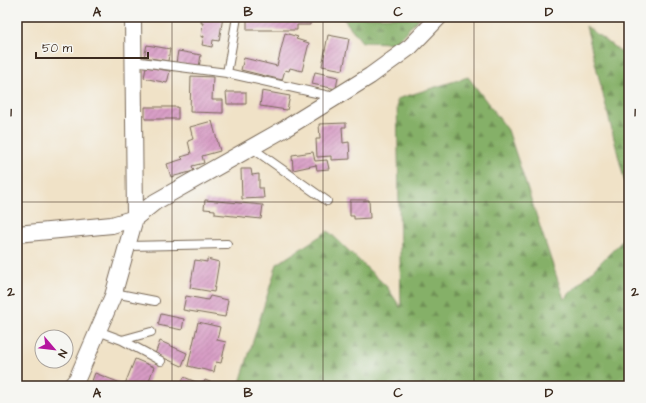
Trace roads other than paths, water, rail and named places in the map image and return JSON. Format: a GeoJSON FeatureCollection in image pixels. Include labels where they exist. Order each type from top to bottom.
{"type":"FeatureCollection","features":[{"type":"Feature","properties":{"kind":"street"},"geometry":{"type":"LineString","coordinates":[[71,386],[77,378],[114,293],[135,218],[133,17]]}},
{"type":"Feature","properties":{"kind":"street"},"geometry":{"type":"LineString","coordinates":[[17,234],[112,225],[135,218],[155,202],[252,148],[370,76],[410,47],[439,17]]}},
{"type":"Feature","properties":{"kind":"lane"},"geometry":{"type":"LineString","coordinates":[[227,73],[237,17]]}},
{"type":"Feature","properties":{"kind":"lane"},"geometry":{"type":"LineString","coordinates":[[133,61],[227,73],[337,97]]}},
{"type":"Feature","properties":{"kind":"lane"},"geometry":{"type":"LineString","coordinates":[[252,148],[327,201]]}},
{"type":"Feature","properties":{"kind":"lane"},"geometry":{"type":"LineString","coordinates":[[127,246],[227,244]]}},
{"type":"Feature","properties":{"kind":"lane"},"geometry":{"type":"LineString","coordinates":[[114,293],[155,301]]}},
{"type":"Feature","properties":{"kind":"lane"},"geometry":{"type":"LineString","coordinates":[[98,331],[122,340],[161,361]]}},
{"type":"Feature","properties":{"kind":"lane"},"geometry":{"type":"LineString","coordinates":[[122,340],[151,332]]}}]}
